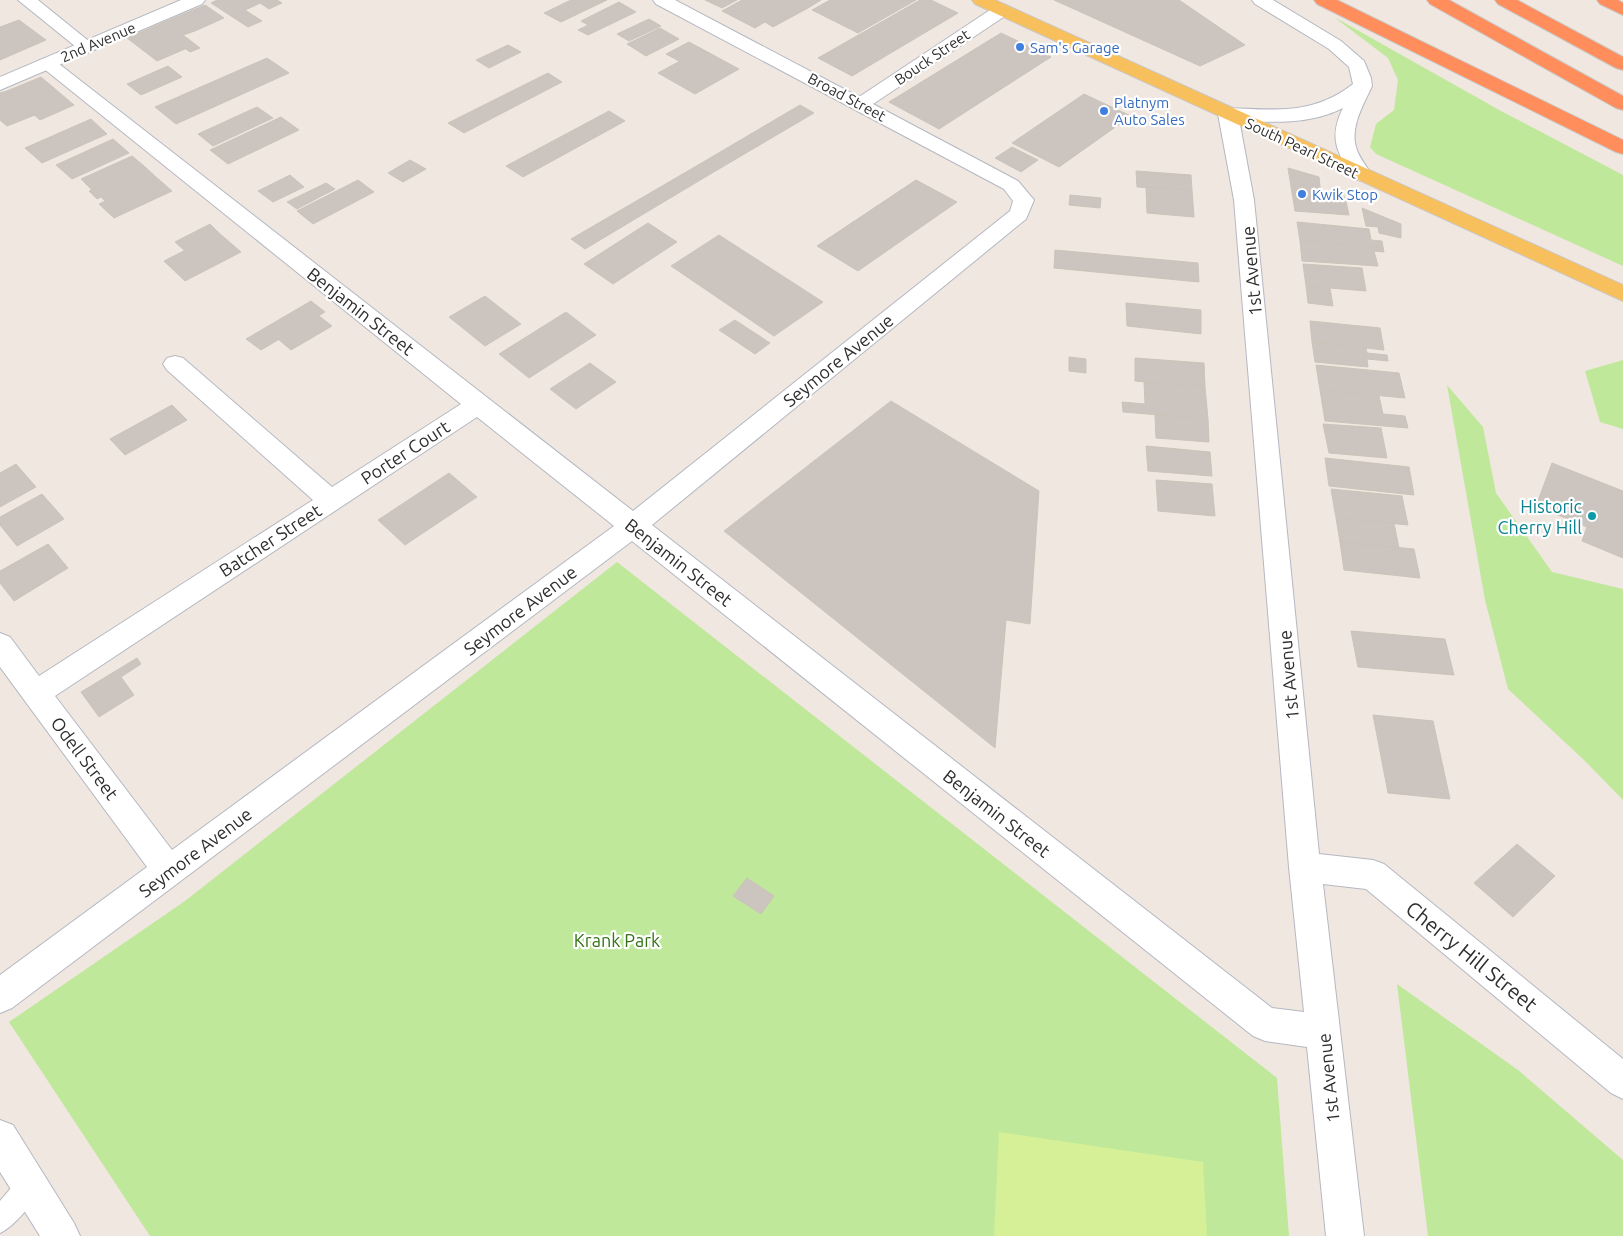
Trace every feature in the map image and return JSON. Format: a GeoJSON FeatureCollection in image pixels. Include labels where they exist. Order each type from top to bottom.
{"type":"FeatureCollection","features":[{"type":"Feature","properties":{"kind":"highway"},"geometry":{"type":"LineString","coordinates":[[1323,0],[1623,148]]}},
{"type":"Feature","properties":{"kind":"highway"},"geometry":{"type":"LineString","coordinates":[[1436,0],[1623,104]]}},
{"type":"Feature","properties":{"kind":"highway"},"geometry":{"type":"LineString","coordinates":[[1504,0],[1623,64]]}},
{"type":"Feature","properties":{"kind":"highway"},"geometry":{"type":"LineString","coordinates":[[1606,0],[1623,10]]}},
{"type":"Feature","properties":{"kind":"main road","name":"South Pearl Street"},"geometry":{"type":"LineString","coordinates":[[981,0],[1623,294]]}},
{"type":"Feature","properties":{"kind":"street"},"geometry":{"type":"LineString","coordinates":[[27,0],[86,47]]}},
{"type":"Feature","properties":{"kind":"street","name":"2nd Avenue"},"geometry":{"type":"LineString","coordinates":[[0,84],[196,0]]}},
{"type":"Feature","properties":{"kind":"street","name":"Broad Street"},"geometry":{"type":"LineString","coordinates":[[662,0],[1011,185],[1024,200],[1022,204]]}},
{"type":"Feature","properties":{"kind":"street"},"geometry":{"type":"LineString","coordinates":[[1261,0],[1349,56],[1357,65],[1363,86],[1348,117],[1344,134],[1346,148],[1362,175]]}},
{"type":"Feature","properties":{"kind":"street","name":"Bouck Street"},"geometry":{"type":"LineString","coordinates":[[861,104],[1002,10]]}},
{"type":"Feature","properties":{"kind":"street","name":"Benjamin Street"},"geometry":{"type":"LineString","coordinates":[[47,64],[1265,1024],[1322,1032]]}},
{"type":"Feature","properties":{"kind":"street"},"geometry":{"type":"LineString","coordinates":[[1228,114],[1282,117],[1304,114],[1330,108],[1348,100],[1363,86]]}},
{"type":"Feature","properties":{"kind":"street","name":"1st Avenue"},"geometry":{"type":"LineString","coordinates":[[1228,114],[1244,200],[1322,1032],[1345,1236]]}},
{"type":"Feature","properties":{"kind":"street","name":"Seymore Avenue"},"geometry":{"type":"LineString","coordinates":[[0,996],[633,526],[1019,214],[1022,204]]}},
{"type":"Feature","properties":{"kind":"street","name":"Batcher Street"},"geometry":{"type":"LineString","coordinates":[[36,693],[331,501],[175,364]]}},
{"type":"Feature","properties":{"kind":"street","name":"Porter Court"},"geometry":{"type":"LineString","coordinates":[[331,501],[479,404]]}},
{"type":"Feature","properties":{"kind":"street","name":"Odell Street"},"geometry":{"type":"LineString","coordinates":[[0,645],[169,871]]}},
{"type":"Feature","properties":{"kind":"street","name":"Cherry Hill Street"},"geometry":{"type":"LineString","coordinates":[[1306,867],[1373,875],[1623,1081]]}},
{"type":"Feature","properties":{"kind":"street"},"geometry":{"type":"LineString","coordinates":[[0,1138],[61,1236]]}},
{"type":"Feature","properties":{"kind":"lane"},"geometry":{"type":"LineString","coordinates":[[0,1220],[30,1185]]}},
{"type":"Feature","properties":{"kind":"green space"},"geometry":{"type":"Polygon","coordinates":[[[1334,17],[1501,111],[1623,175],[1623,266],[1376,154],[1370,147],[1376,124],[1394,110],[1398,80],[1388,58],[1334,17]]]}},
{"type":"Feature","properties":{"kind":"green space"},"geometry":{"type":"Polygon","coordinates":[[[1623,360],[1623,429],[1600,422],[1585,371],[1623,360]]]}},
{"type":"Feature","properties":{"kind":"green space"},"geometry":{"type":"Polygon","coordinates":[[[1447,385],[1483,427],[1496,493],[1552,572],[1623,589],[1623,800],[1585,761],[1508,689],[1485,600],[1447,385]]]}},
{"type":"Feature","properties":{"kind":"green space","name":"Krank Park"},"geometry":{"type":"Polygon","coordinates":[[[617,562],[1277,1078],[1289,1236],[150,1236],[9,1022],[185,901],[617,562]]]}},
{"type":"Feature","properties":{"kind":"green space"},"geometry":{"type":"Polygon","coordinates":[[[1397,984],[1518,1070],[1623,1160],[1623,1236],[1428,1236],[1397,984]]]}},
{"type":"Feature","properties":{"kind":"green space"},"geometry":{"type":"Polygon","coordinates":[[[999,1132],[1203,1162],[1207,1236],[994,1236],[999,1132]]]}},
{"type":"Feature","properties":{"kind":"building"},"geometry":{"type":"Polygon","coordinates":[[[217,0],[245,0],[254,6],[245,10],[262,21],[248,27],[211,3],[217,0]]]}},
{"type":"Feature","properties":{"kind":"building"},"geometry":{"type":"Polygon","coordinates":[[[245,0],[277,0],[282,3],[269,9],[260,3],[254,6],[245,0]]]}},
{"type":"Feature","properties":{"kind":"building"},"geometry":{"type":"Polygon","coordinates":[[[571,0],[607,0],[561,22],[544,13],[571,0]]]}},
{"type":"Feature","properties":{"kind":"building"},"geometry":{"type":"Polygon","coordinates":[[[705,0],[737,0],[722,8],[705,0]]]}},
{"type":"Feature","properties":{"kind":"building"},"geometry":{"type":"Polygon","coordinates":[[[742,0],[792,0],[808,8],[773,27],[765,22],[755,28],[722,11],[742,0]]]}},
{"type":"Feature","properties":{"kind":"building"},"geometry":{"type":"Polygon","coordinates":[[[792,0],[821,0],[808,8],[792,0]]]}},
{"type":"Feature","properties":{"kind":"building"},"geometry":{"type":"Polygon","coordinates":[[[830,0],[916,0],[858,33],[812,10],[830,0]]]}},
{"type":"Feature","properties":{"kind":"building"},"geometry":{"type":"Polygon","coordinates":[[[920,0],[931,0],[958,13],[852,76],[818,58],[920,0]]]}},
{"type":"Feature","properties":{"kind":"building"},"geometry":{"type":"Polygon","coordinates":[[[1054,0],[1179,0],[1245,45],[1200,66],[1054,0]]]}},
{"type":"Feature","properties":{"kind":"building"},"geometry":{"type":"Polygon","coordinates":[[[619,2],[636,12],[588,35],[578,30],[588,25],[581,21],[619,2]]]}},
{"type":"Feature","properties":{"kind":"building"},"geometry":{"type":"Polygon","coordinates":[[[205,5],[224,18],[195,31],[176,17],[205,5]]]}},
{"type":"Feature","properties":{"kind":"building"},"geometry":{"type":"Polygon","coordinates":[[[176,17],[195,31],[183,35],[200,48],[190,52],[155,26],[176,17]]]}},
{"type":"Feature","properties":{"kind":"building"},"geometry":{"type":"Polygon","coordinates":[[[649,19],[661,26],[629,41],[617,34],[649,19]]]}},
{"type":"Feature","properties":{"kind":"building"},"geometry":{"type":"Polygon","coordinates":[[[19,20],[46,40],[0,60],[0,27],[19,20]]]}},
{"type":"Feature","properties":{"kind":"building"},"geometry":{"type":"Polygon","coordinates":[[[155,26],[185,49],[157,61],[127,38],[155,26]]]}},
{"type":"Feature","properties":{"kind":"building"},"geometry":{"type":"Polygon","coordinates":[[[660,28],[679,39],[646,56],[627,44],[660,28]]]}},
{"type":"Feature","properties":{"kind":"building"},"geometry":{"type":"Polygon","coordinates":[[[1001,33],[1051,57],[939,129],[889,102],[1001,33]]]}},
{"type":"Feature","properties":{"kind":"building"},"geometry":{"type":"Polygon","coordinates":[[[689,42],[702,49],[679,61],[666,54],[689,42]]]}},
{"type":"Feature","properties":{"kind":"building"},"geometry":{"type":"Polygon","coordinates":[[[508,45],[521,52],[489,68],[476,60],[508,45]]]}},
{"type":"Feature","properties":{"kind":"building"},"geometry":{"type":"Polygon","coordinates":[[[702,49],[739,69],[695,94],[658,73],[702,49]]]}},
{"type":"Feature","properties":{"kind":"building"},"geometry":{"type":"Polygon","coordinates":[[[267,58],[289,73],[176,124],[155,107],[267,58]]]}},
{"type":"Feature","properties":{"kind":"building"},"geometry":{"type":"Polygon","coordinates":[[[168,66],[182,77],[141,95],[127,84],[168,66]]]}},
{"type":"Feature","properties":{"kind":"building"},"geometry":{"type":"Polygon","coordinates":[[[548,73],[562,82],[464,133],[448,123],[548,73]]]}},
{"type":"Feature","properties":{"kind":"building"},"geometry":{"type":"Polygon","coordinates":[[[41,77],[74,105],[40,120],[7,91],[41,77]]]}},
{"type":"Feature","properties":{"kind":"building"},"geometry":{"type":"Polygon","coordinates":[[[7,91],[35,115],[7,126],[0,120],[0,93],[7,91]]]}},
{"type":"Feature","properties":{"kind":"building"},"geometry":{"type":"Polygon","coordinates":[[[1084,94],[1131,116],[1059,167],[1012,143],[1084,94]]]}},
{"type":"Feature","properties":{"kind":"building"},"geometry":{"type":"Polygon","coordinates":[[[800,105],[814,113],[707,176],[693,168],[800,105]]]}},
{"type":"Feature","properties":{"kind":"building"},"geometry":{"type":"Polygon","coordinates":[[[257,107],[273,118],[213,146],[198,134],[257,107]]]}},
{"type":"Feature","properties":{"kind":"building"},"geometry":{"type":"Polygon","coordinates":[[[609,111],[625,121],[523,177],[506,166],[609,111]]]}},
{"type":"Feature","properties":{"kind":"building"},"geometry":{"type":"Polygon","coordinates":[[[281,117],[299,130],[228,164],[210,150],[281,117]]]}},
{"type":"Feature","properties":{"kind":"building"},"geometry":{"type":"Polygon","coordinates":[[[91,119],[107,134],[42,163],[25,148],[91,119]]]}},
{"type":"Feature","properties":{"kind":"building"},"geometry":{"type":"Polygon","coordinates":[[[113,139],[129,153],[72,179],[56,165],[113,139]]]}},
{"type":"Feature","properties":{"kind":"building"},"geometry":{"type":"Polygon","coordinates":[[[1012,147],[1038,160],[1021,172],[995,158],[1012,147]]]}},
{"type":"Feature","properties":{"kind":"building"},"geometry":{"type":"Polygon","coordinates":[[[132,156],[144,166],[92,190],[81,179],[132,156]]]}},
{"type":"Feature","properties":{"kind":"building"},"geometry":{"type":"Polygon","coordinates":[[[410,160],[426,169],[403,182],[388,173],[410,160]]]}},
{"type":"Feature","properties":{"kind":"building"},"geometry":{"type":"Polygon","coordinates":[[[144,166],[156,177],[105,201],[101,197],[97,199],[89,191],[144,166]]]}},
{"type":"Feature","properties":{"kind":"building"},"geometry":{"type":"Polygon","coordinates":[[[693,168],[707,176],[585,249],[571,239],[693,168]]]}},
{"type":"Feature","properties":{"kind":"building"},"geometry":{"type":"Polygon","coordinates":[[[1288,168],[1319,177],[1321,195],[1345,197],[1349,215],[1295,211],[1288,168]]]}},
{"type":"Feature","properties":{"kind":"building"},"geometry":{"type":"Polygon","coordinates":[[[1136,171],[1191,175],[1192,190],[1137,187],[1136,171]]]}},
{"type":"Feature","properties":{"kind":"building"},"geometry":{"type":"Polygon","coordinates":[[[290,175],[304,187],[273,202],[258,191],[290,175]]]}},
{"type":"Feature","properties":{"kind":"building"},"geometry":{"type":"Polygon","coordinates":[[[156,177],[172,191],[114,218],[99,204],[156,177]]]}},
{"type":"Feature","properties":{"kind":"building"},"geometry":{"type":"Polygon","coordinates":[[[358,180],[374,192],[313,224],[297,211],[358,180]]]}},
{"type":"Feature","properties":{"kind":"building"},"geometry":{"type":"Polygon","coordinates":[[[916,180],[957,202],[858,271],[817,246],[916,180]]]}},
{"type":"Feature","properties":{"kind":"building"},"geometry":{"type":"Polygon","coordinates":[[[326,183],[335,189],[297,209],[287,202],[326,183]]]}},
{"type":"Feature","properties":{"kind":"building"},"geometry":{"type":"Polygon","coordinates":[[[1146,187],[1192,190],[1194,217],[1147,213],[1146,187]]]}},
{"type":"Feature","properties":{"kind":"building"},"geometry":{"type":"Polygon","coordinates":[[[1070,195],[1101,198],[1100,208],[1069,205],[1070,195]]]}},
{"type":"Feature","properties":{"kind":"building"},"geometry":{"type":"Polygon","coordinates":[[[1362,208],[1401,224],[1401,238],[1379,233],[1378,227],[1366,226],[1362,208]]]}},
{"type":"Feature","properties":{"kind":"building"},"geometry":{"type":"Polygon","coordinates":[[[1297,222],[1369,229],[1371,240],[1382,241],[1383,247],[1300,241],[1297,222]]]}},
{"type":"Feature","properties":{"kind":"building"},"geometry":{"type":"Polygon","coordinates":[[[648,223],[677,242],[613,284],[584,264],[648,223]]]}},
{"type":"Feature","properties":{"kind":"building"},"geometry":{"type":"Polygon","coordinates":[[[210,224],[219,233],[185,251],[175,242],[210,224]]]}},
{"type":"Feature","properties":{"kind":"building"},"geometry":{"type":"Polygon","coordinates":[[[219,233],[241,252],[185,281],[164,261],[219,233]]]}},
{"type":"Feature","properties":{"kind":"building"},"geometry":{"type":"Polygon","coordinates":[[[719,235],[823,302],[774,336],[671,266],[719,235]]]}},
{"type":"Feature","properties":{"kind":"building"},"geometry":{"type":"Polygon","coordinates":[[[1300,241],[1383,247],[1384,252],[1374,251],[1378,266],[1302,261],[1300,241]]]}},
{"type":"Feature","properties":{"kind":"building"},"geometry":{"type":"Polygon","coordinates":[[[1055,250],[1198,263],[1199,282],[1054,268],[1055,250]]]}},
{"type":"Feature","properties":{"kind":"building"},"geometry":{"type":"Polygon","coordinates":[[[1303,264],[1362,268],[1366,291],[1306,286],[1303,264]]]}},
{"type":"Feature","properties":{"kind":"building"},"geometry":{"type":"Polygon","coordinates":[[[1306,286],[1330,288],[1333,306],[1308,303],[1306,286]]]}},
{"type":"Feature","properties":{"kind":"building"},"geometry":{"type":"Polygon","coordinates":[[[485,296],[521,324],[485,346],[449,317],[485,296]]]}},
{"type":"Feature","properties":{"kind":"building"},"geometry":{"type":"Polygon","coordinates":[[[311,301],[325,312],[261,350],[246,339],[311,301]]]}},
{"type":"Feature","properties":{"kind":"building"},"geometry":{"type":"Polygon","coordinates":[[[1126,303],[1201,310],[1201,334],[1127,326],[1126,303]]]}},
{"type":"Feature","properties":{"kind":"building"},"geometry":{"type":"Polygon","coordinates":[[[566,312],[596,335],[529,378],[499,354],[566,312]]]}},
{"type":"Feature","properties":{"kind":"building"},"geometry":{"type":"Polygon","coordinates":[[[319,316],[332,326],[291,350],[278,339],[319,316]]]}},
{"type":"Feature","properties":{"kind":"building"},"geometry":{"type":"Polygon","coordinates":[[[735,320],[770,343],[755,354],[719,330],[735,320]]]}},
{"type":"Feature","properties":{"kind":"building"},"geometry":{"type":"Polygon","coordinates":[[[1310,321],[1380,328],[1384,350],[1312,342],[1310,321]]]}},
{"type":"Feature","properties":{"kind":"building"},"geometry":{"type":"Polygon","coordinates":[[[1312,342],[1366,348],[1367,353],[1387,355],[1388,361],[1367,359],[1368,367],[1315,362],[1312,342]]]}},
{"type":"Feature","properties":{"kind":"building"},"geometry":{"type":"Polygon","coordinates":[[[1069,357],[1086,359],[1086,373],[1069,371],[1069,357]]]}},
{"type":"Feature","properties":{"kind":"building"},"geometry":{"type":"Polygon","coordinates":[[[1135,358],[1204,363],[1205,387],[1135,381],[1135,358]]]}},
{"type":"Feature","properties":{"kind":"building"},"geometry":{"type":"Polygon","coordinates":[[[590,363],[616,382],[576,409],[550,389],[590,363]]]}},
{"type":"Feature","properties":{"kind":"building"},"geometry":{"type":"Polygon","coordinates":[[[1316,365],[1399,373],[1405,398],[1320,390],[1316,365]]]}},
{"type":"Feature","properties":{"kind":"building"},"geometry":{"type":"Polygon","coordinates":[[[1144,382],[1205,387],[1208,419],[1123,412],[1122,402],[1145,404],[1144,382]]]}},
{"type":"Feature","properties":{"kind":"building"},"geometry":{"type":"Polygon","coordinates":[[[1320,390],[1379,396],[1383,414],[1405,416],[1408,428],[1325,421],[1320,390]]]}},
{"type":"Feature","properties":{"kind":"building"},"geometry":{"type":"Polygon","coordinates":[[[891,401],[1039,491],[1030,624],[1006,620],[995,748],[724,531],[891,401]]]}},
{"type":"Feature","properties":{"kind":"building"},"geometry":{"type":"Polygon","coordinates":[[[172,405],[187,420],[125,455],[110,439],[172,405]]]}},
{"type":"Feature","properties":{"kind":"building"},"geometry":{"type":"Polygon","coordinates":[[[1155,415],[1208,419],[1209,442],[1156,438],[1155,415]]]}},
{"type":"Feature","properties":{"kind":"building"},"geometry":{"type":"Polygon","coordinates":[[[1323,424],[1381,428],[1387,458],[1329,453],[1323,424]]]}},
{"type":"Feature","properties":{"kind":"building"},"geometry":{"type":"Polygon","coordinates":[[[1146,446],[1210,452],[1212,476],[1148,471],[1146,446]]]}},
{"type":"Feature","properties":{"kind":"building"},"geometry":{"type":"Polygon","coordinates":[[[1325,458],[1409,467],[1414,495],[1329,486],[1325,458]]]}},
{"type":"Feature","properties":{"kind":"building","name":"Historic Cherry Hill"},"geometry":{"type":"Polygon","coordinates":[[[1552,463],[1623,491],[1623,558],[1582,541],[1587,527],[1536,506],[1552,463]]]}},
{"type":"Feature","properties":{"kind":"building"},"geometry":{"type":"Polygon","coordinates":[[[16,464],[36,487],[0,507],[0,473],[16,464]]]}},
{"type":"Feature","properties":{"kind":"building"},"geometry":{"type":"Polygon","coordinates":[[[449,473],[477,497],[405,545],[378,520],[449,473]]]}},
{"type":"Feature","properties":{"kind":"building"},"geometry":{"type":"Polygon","coordinates":[[[1156,480],[1212,484],[1215,516],[1158,511],[1156,480]]]}},
{"type":"Feature","properties":{"kind":"building"},"geometry":{"type":"Polygon","coordinates":[[[1331,489],[1402,496],[1408,525],[1336,518],[1331,489]]]}},
{"type":"Feature","properties":{"kind":"building"},"geometry":{"type":"Polygon","coordinates":[[[42,494],[64,519],[17,546],[0,525],[0,517],[42,494]]]}},
{"type":"Feature","properties":{"kind":"building"},"geometry":{"type":"Polygon","coordinates":[[[1336,518],[1394,523],[1399,548],[1340,542],[1336,518]]]}},
{"type":"Feature","properties":{"kind":"building"},"geometry":{"type":"Polygon","coordinates":[[[1340,542],[1414,549],[1420,578],[1344,570],[1340,542]]]}},
{"type":"Feature","properties":{"kind":"building"},"geometry":{"type":"Polygon","coordinates":[[[48,544],[68,568],[14,601],[0,583],[0,571],[48,544]]]}},
{"type":"Feature","properties":{"kind":"building"},"geometry":{"type":"Polygon","coordinates":[[[1351,631],[1445,639],[1454,675],[1358,667],[1351,631]]]}},
{"type":"Feature","properties":{"kind":"building"},"geometry":{"type":"Polygon","coordinates":[[[137,658],[141,664],[121,677],[134,695],[99,717],[81,692],[137,658]]]}},
{"type":"Feature","properties":{"kind":"building"},"geometry":{"type":"Polygon","coordinates":[[[1373,715],[1433,721],[1450,799],[1388,793],[1373,715]]]}},
{"type":"Feature","properties":{"kind":"building"},"geometry":{"type":"Polygon","coordinates":[[[1517,844],[1555,876],[1513,917],[1474,883],[1517,844]]]}},
{"type":"Feature","properties":{"kind":"building"},"geometry":{"type":"Polygon","coordinates":[[[747,878],[774,896],[761,914],[733,896],[747,878]]]}},
{"type":"Feature","properties":{"kind":"place","name":"Sam's Garage"},"geometry":{"type":"Point","coordinates":[1020,47]}},
{"type":"Feature","properties":{"kind":"place","name":"Platnym Auto Sales"},"geometry":{"type":"Point","coordinates":[1104,111]}},
{"type":"Feature","properties":{"kind":"place","name":"Kwik Stop"},"geometry":{"type":"Point","coordinates":[1302,194]}},
{"type":"Feature","properties":{"kind":"place","name":"Historic Cherry Hill"},"geometry":{"type":"Point","coordinates":[1592,516]}}]}
